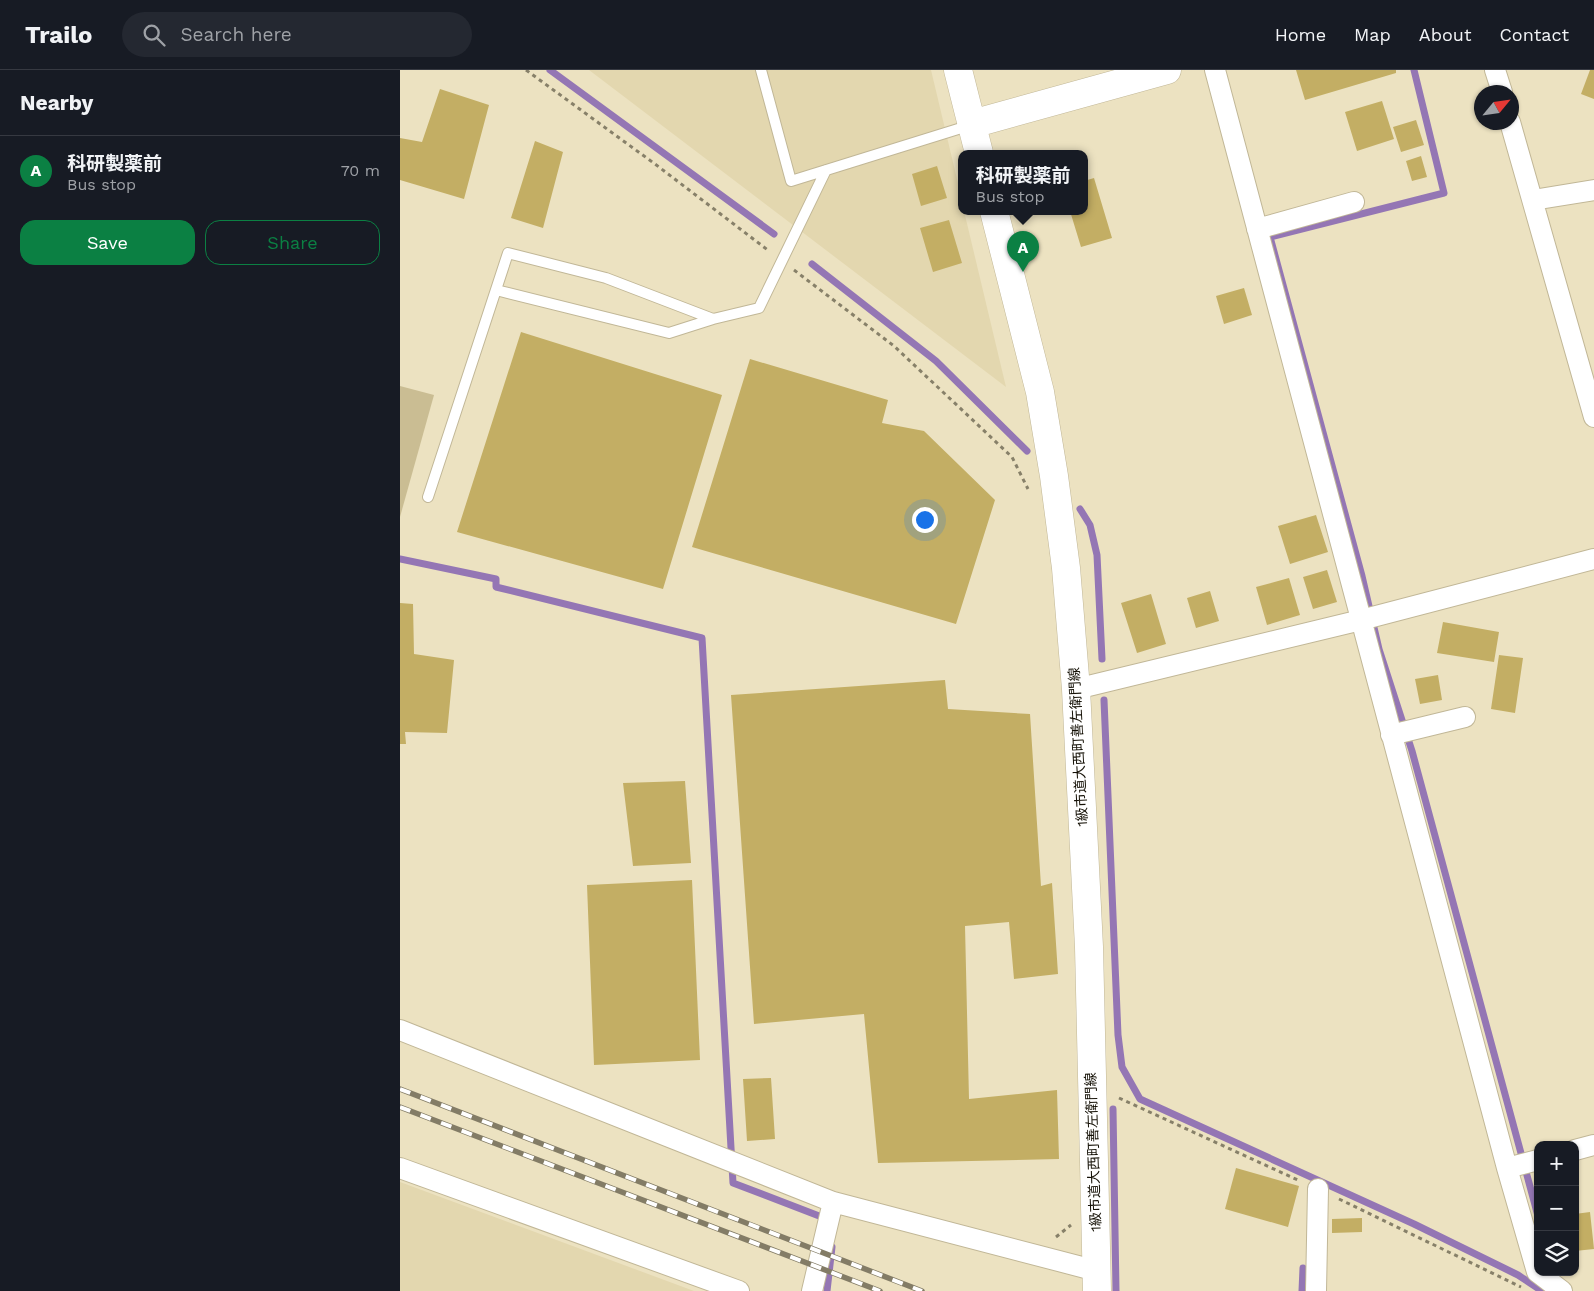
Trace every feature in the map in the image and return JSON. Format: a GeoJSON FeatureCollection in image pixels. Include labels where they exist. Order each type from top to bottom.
{"type":"FeatureCollection","features":[{"type":"Feature","properties":{"kind":"street"},"geometry":{"type":"LineString","coordinates":[[958,70],[978,150]]}},
{"type":"Feature","properties":{"kind":"street"},"geometry":{"type":"LineString","coordinates":[[972,124],[1167,70]]}},
{"type":"Feature","properties":{"kind":"street"},"geometry":{"type":"LineString","coordinates":[[1215,70],[1506,1168],[1537,1272],[1562,1291]]}},
{"type":"Feature","properties":{"kind":"street"},"geometry":{"type":"LineString","coordinates":[[1496,70],[1500,85]]}},
{"type":"Feature","properties":{"kind":"street"},"geometry":{"type":"LineString","coordinates":[[1512,130],[1594,417]]}},
{"type":"Feature","properties":{"kind":"street"},"geometry":{"type":"LineString","coordinates":[[1532,200],[1594,190]]}},
{"type":"Feature","properties":{"kind":"street"},"geometry":{"type":"LineString","coordinates":[[1257,229],[1354,202]]}},
{"type":"Feature","properties":{"kind":"street","name":"1級市道大西町善左衛門線"},"geometry":{"type":"LineString","coordinates":[[995,215],[1040,392],[1066,568],[1076,689],[1089,947],[1097,1281]]}},
{"type":"Feature","properties":{"kind":"street"},"geometry":{"type":"LineString","coordinates":[[1076,689],[1361,620],[1594,560]]}},
{"type":"Feature","properties":{"kind":"street"},"geometry":{"type":"LineString","coordinates":[[1391,735],[1466,718]]}},
{"type":"Feature","properties":{"kind":"street"},"geometry":{"type":"LineString","coordinates":[[400,1030],[833,1202],[1097,1281]]}},
{"type":"Feature","properties":{"kind":"street"},"geometry":{"type":"LineString","coordinates":[[1579,1149],[1594,1145]]}},
{"type":"Feature","properties":{"kind":"street"},"geometry":{"type":"LineString","coordinates":[[1506,1168],[1534,1161]]}},
{"type":"Feature","properties":{"kind":"street"},"geometry":{"type":"LineString","coordinates":[[400,1168],[740,1291]]}},
{"type":"Feature","properties":{"kind":"street"},"geometry":{"type":"LineString","coordinates":[[1316,1291],[1318,1189]]}},
{"type":"Feature","properties":{"kind":"street"},"geometry":{"type":"LineString","coordinates":[[812,1291],[833,1202]]}},
{"type":"Feature","properties":{"kind":"lane"},"geometry":{"type":"LineString","coordinates":[[761,70],[791,181],[972,124]]}},
{"type":"Feature","properties":{"kind":"lane"},"geometry":{"type":"LineString","coordinates":[[496,290],[668,333],[713,319],[759,308],[826,170]]}},
{"type":"Feature","properties":{"kind":"lane"},"geometry":{"type":"LineString","coordinates":[[428,498],[508,252],[606,278],[713,319]]}},
{"type":"Feature","properties":{"kind":"path"},"geometry":{"type":"LineString","coordinates":[[526,70],[655,164],[770,252]]}},
{"type":"Feature","properties":{"kind":"path"},"geometry":{"type":"LineString","coordinates":[[793,270],[894,346],[1012,457],[1029,490]]}},
{"type":"Feature","properties":{"kind":"path"},"geometry":{"type":"LineString","coordinates":[[1046,1238],[1056,1237],[1073,1223]]}},
{"type":"Feature","properties":{"kind":"shaded area"},"geometry":{"type":"Polygon","coordinates":[[[589,70],[931,70],[958,183],[958,215],[965,215],[1006,387],[589,70]]]}},
{"type":"Feature","properties":{"kind":"shaded area"},"geometry":{"type":"Polygon","coordinates":[[[400,386],[434,395],[400,517],[400,386]]]}},
{"type":"Feature","properties":{"kind":"shaded area"},"geometry":{"type":"Polygon","coordinates":[[[400,1182],[694,1291],[400,1291],[400,1182]]]}},
{"type":"Feature","properties":{"kind":"building"},"geometry":{"type":"Polygon","coordinates":[[[1296,70],[1396,70],[1396,73],[1305,100],[1296,70]]]}},
{"type":"Feature","properties":{"kind":"building"},"geometry":{"type":"Polygon","coordinates":[[[1590,70],[1594,70],[1594,99],[1581,94],[1590,70]]]}},
{"type":"Feature","properties":{"kind":"building"},"geometry":{"type":"Polygon","coordinates":[[[440,89],[489,105],[464,199],[400,180],[400,138],[422,142],[440,89]]]}},
{"type":"Feature","properties":{"kind":"building"},"geometry":{"type":"Polygon","coordinates":[[[1382,101],[1394,139],[1357,151],[1345,112],[1382,101]]]}},
{"type":"Feature","properties":{"kind":"building"},"geometry":{"type":"Polygon","coordinates":[[[1416,120],[1424,145],[1401,152],[1393,127],[1416,120]]]}},
{"type":"Feature","properties":{"kind":"building"},"geometry":{"type":"Polygon","coordinates":[[[535,141],[563,152],[543,228],[511,218],[535,141]]]}},
{"type":"Feature","properties":{"kind":"building"},"geometry":{"type":"Polygon","coordinates":[[[1421,156],[1427,177],[1412,181],[1406,161],[1421,156]]]}},
{"type":"Feature","properties":{"kind":"building"},"geometry":{"type":"Polygon","coordinates":[[[937,166],[947,198],[921,206],[912,174],[937,166]]]}},
{"type":"Feature","properties":{"kind":"building"},"geometry":{"type":"Polygon","coordinates":[[[1094,178],[1112,238],[1081,247],[1071,215],[1088,215],[1088,180],[1094,178]]]}},
{"type":"Feature","properties":{"kind":"building"},"geometry":{"type":"Polygon","coordinates":[[[949,220],[962,263],[933,272],[920,228],[949,220]]]}},
{"type":"Feature","properties":{"kind":"building"},"geometry":{"type":"Polygon","coordinates":[[[1244,288],[1252,315],[1224,324],[1216,296],[1244,288]]]}},
{"type":"Feature","properties":{"kind":"building"},"geometry":{"type":"Polygon","coordinates":[[[521,332],[722,395],[663,589],[457,532],[521,332]]]}},
{"type":"Feature","properties":{"kind":"building"},"geometry":{"type":"Polygon","coordinates":[[[750,359],[888,400],[882,423],[924,431],[995,500],[956,624],[692,547],[750,359]]]}},
{"type":"Feature","properties":{"kind":"building"},"geometry":{"type":"Polygon","coordinates":[[[1316,515],[1328,552],[1290,564],[1278,526],[1316,515]]]}},
{"type":"Feature","properties":{"kind":"building"},"geometry":{"type":"Polygon","coordinates":[[[1327,570],[1337,602],[1313,609],[1303,577],[1327,570]]]}},
{"type":"Feature","properties":{"kind":"building"},"geometry":{"type":"Polygon","coordinates":[[[1289,578],[1300,615],[1267,625],[1256,587],[1289,578]]]}},
{"type":"Feature","properties":{"kind":"building"},"geometry":{"type":"Polygon","coordinates":[[[1210,591],[1219,621],[1196,628],[1187,598],[1210,591]]]}},
{"type":"Feature","properties":{"kind":"building"},"geometry":{"type":"Polygon","coordinates":[[[1151,594],[1166,644],[1137,653],[1121,603],[1151,594]]]}},
{"type":"Feature","properties":{"kind":"building"},"geometry":{"type":"Polygon","coordinates":[[[400,603],[413,604],[414,654],[454,660],[447,733],[405,732],[406,744],[400,744],[400,603]]]}},
{"type":"Feature","properties":{"kind":"building"},"geometry":{"type":"Polygon","coordinates":[[[1443,622],[1499,632],[1494,662],[1437,653],[1443,622]]]}},
{"type":"Feature","properties":{"kind":"building"},"geometry":{"type":"Polygon","coordinates":[[[1499,655],[1523,658],[1515,713],[1491,709],[1499,655]]]}},
{"type":"Feature","properties":{"kind":"building"},"geometry":{"type":"Polygon","coordinates":[[[1438,675],[1442,700],[1420,704],[1415,679],[1438,675]]]}},
{"type":"Feature","properties":{"kind":"building"},"geometry":{"type":"Polygon","coordinates":[[[945,680],[948,709],[1030,714],[1041,886],[1052,883],[1058,974],[1014,979],[1009,922],[965,926],[969,1099],[1057,1090],[1059,1159],[878,1163],[864,1014],[754,1024],[731,695],[945,680]]]}},
{"type":"Feature","properties":{"kind":"building"},"geometry":{"type":"Polygon","coordinates":[[[685,781],[691,863],[633,866],[623,783],[685,781]]]}},
{"type":"Feature","properties":{"kind":"building"},"geometry":{"type":"Polygon","coordinates":[[[692,880],[700,1060],[594,1065],[587,885],[692,880]]]}},
{"type":"Feature","properties":{"kind":"building"},"geometry":{"type":"Polygon","coordinates":[[[771,1078],[775,1139],[747,1141],[743,1079],[771,1078]]]}},
{"type":"Feature","properties":{"kind":"building"},"geometry":{"type":"Polygon","coordinates":[[[1236,1168],[1299,1186],[1288,1227],[1225,1209],[1236,1168]]]}},
{"type":"Feature","properties":{"kind":"building"},"geometry":{"type":"Polygon","coordinates":[[[1590,1212],[1594,1249],[1579,1251],[1579,1213],[1590,1212]]]}},
{"type":"Feature","properties":{"kind":"building"},"geometry":{"type":"Polygon","coordinates":[[[1362,1218],[1362,1232],[1332,1233],[1332,1219],[1362,1218]]]}},
{"type":"Feature","properties":{"kind":"waterway"},"geometry":{"type":"LineString","coordinates":[[550,70],[774,234]]}},
{"type":"Feature","properties":{"kind":"waterway"},"geometry":{"type":"LineString","coordinates":[[1414,70],[1444,193],[1270,237],[1362,576],[1379,649],[1412,751],[1534,1201]]}},
{"type":"Feature","properties":{"kind":"waterway"},"geometry":{"type":"LineString","coordinates":[[812,264],[936,361],[1027,451]]}},
{"type":"Feature","properties":{"kind":"waterway"},"geometry":{"type":"LineString","coordinates":[[1080,509],[1090,525],[1097,555],[1102,659]]}},
{"type":"Feature","properties":{"kind":"waterway"},"geometry":{"type":"LineString","coordinates":[[400,559],[496,579],[496,587],[702,638],[733,1183],[827,1219]]}},
{"type":"Feature","properties":{"kind":"waterway"},"geometry":{"type":"LineString","coordinates":[[1104,700],[1118,1035],[1122,1067],[1140,1099],[1414,1224],[1518,1275],[1542,1291]]}},
{"type":"Feature","properties":{"kind":"waterway"},"geometry":{"type":"LineString","coordinates":[[1113,1109],[1116,1291]]}},
{"type":"Feature","properties":{"kind":"waterway"},"geometry":{"type":"LineString","coordinates":[[827,1291],[832,1247]]}},
{"type":"Feature","properties":{"kind":"waterway"},"geometry":{"type":"LineString","coordinates":[[1302,1291],[1303,1268]]}},
{"type":"Feature","properties":{"kind":"railway"},"geometry":{"type":"LineString","coordinates":[[400,1089],[922,1291]]}},
{"type":"Feature","properties":{"kind":"railway"},"geometry":{"type":"LineString","coordinates":[[400,1107],[880,1291]]}},
{"type":"Feature","properties":{"kind":"place","name":"科研製薬前"},"geometry":{"type":"Point","coordinates":[1023,272]}}]}
